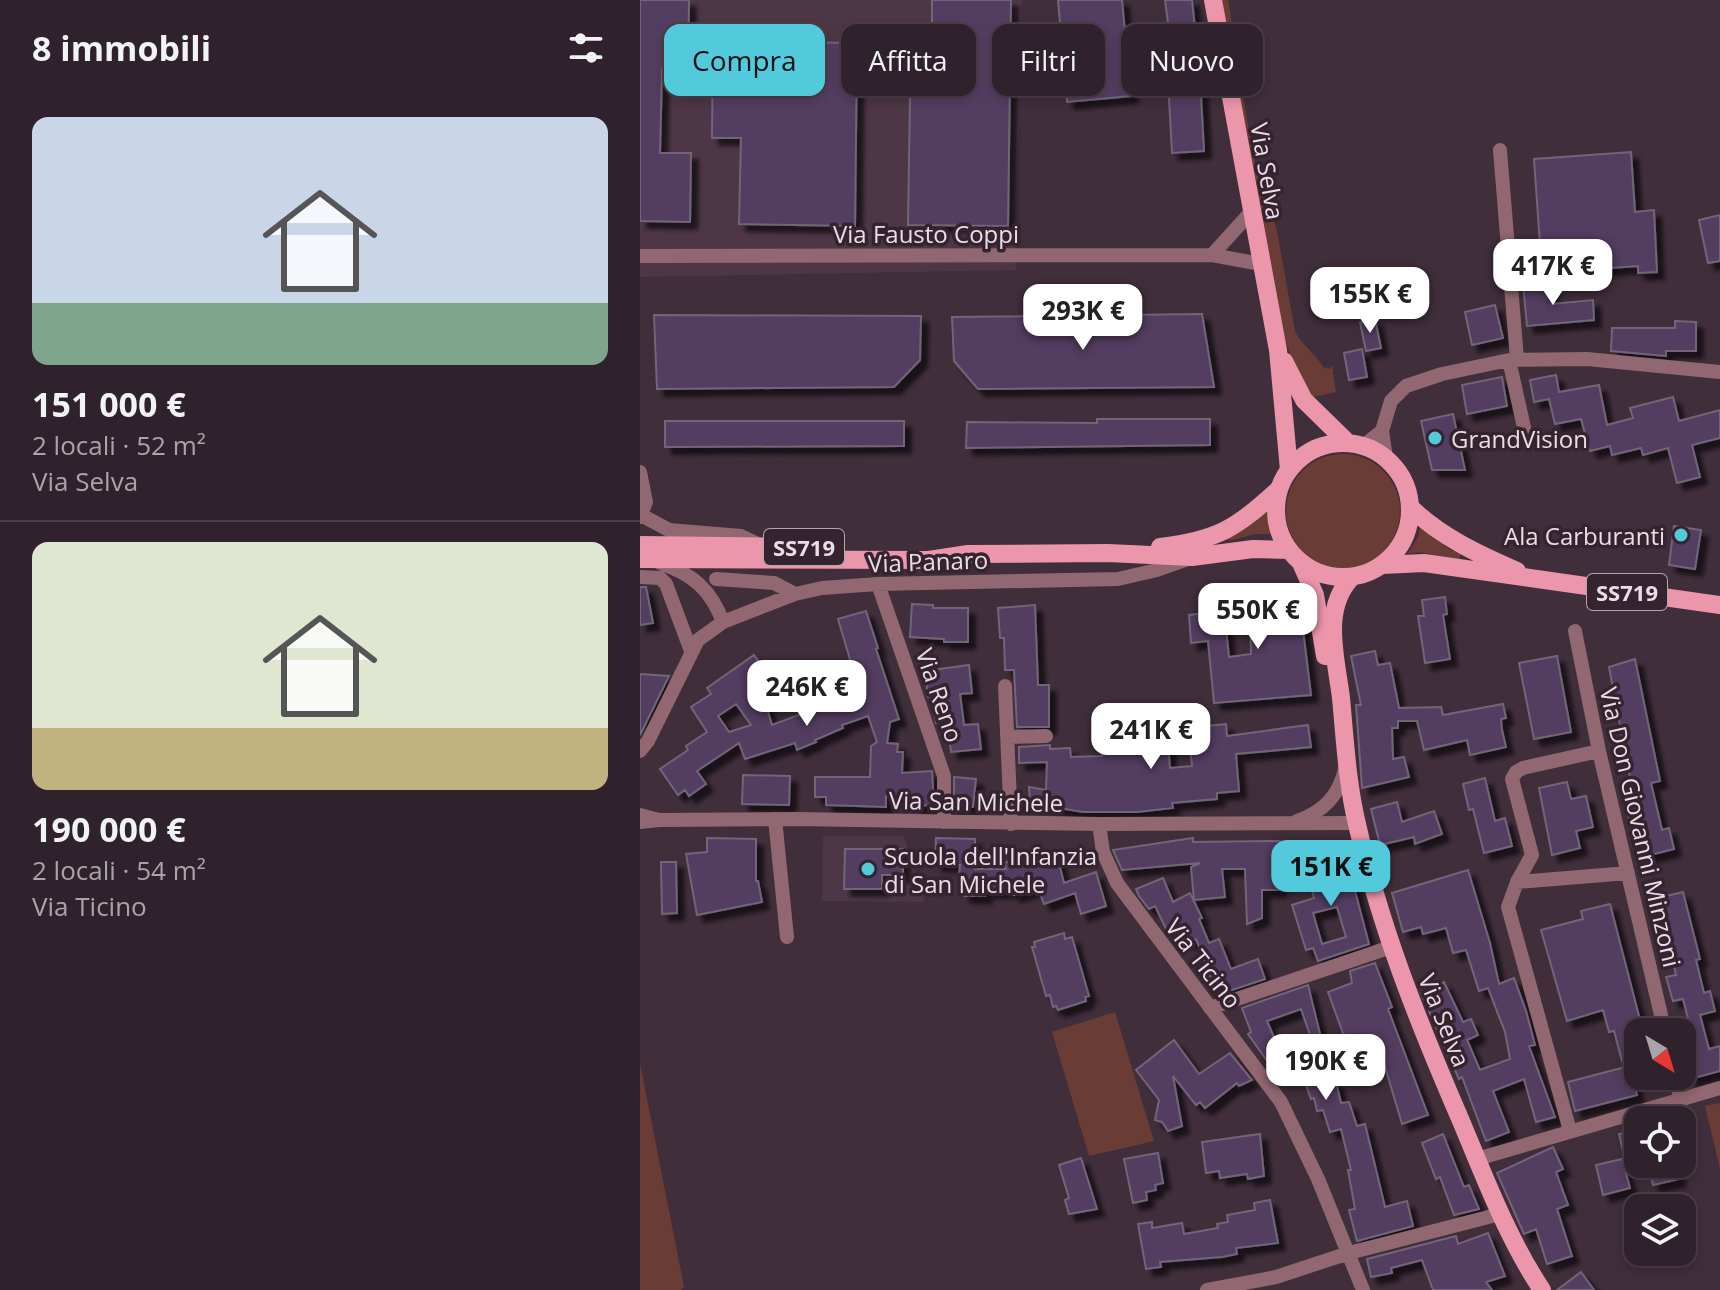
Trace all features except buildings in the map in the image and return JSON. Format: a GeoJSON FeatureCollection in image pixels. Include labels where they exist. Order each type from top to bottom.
{"type":"FeatureCollection","features":[{"type":"Feature","properties":{"kind":"main road","name":"Via Selva"},"geometry":{"type":"LineString","coordinates":[[1213,0],[1278,350],[1289,470]]}},
{"type":"Feature","properties":{"kind":"main road","name":"Via Selva"},"geometry":{"type":"LineString","coordinates":[[1278,350],[1304,400],[1355,444]]}},
{"type":"Feature","properties":{"kind":"main road"},"geometry":{"type":"LineString","coordinates":[[1355,444],[1386,458],[1404,480],[1410,507],[1403,539],[1382,565],[1352,577],[1325,575],[1295,556],[1277,524],[1279,489],[1289,470],[1303,456],[1320,447],[1355,444]]}},
{"type":"Feature","properties":{"kind":"main road","name":"SS719"},"geometry":{"type":"LineString","coordinates":[[1108,553],[1195,543],[1219,535],[1247,518],[1279,489]]}},
{"type":"Feature","properties":{"kind":"main road","name":"SS719"},"geometry":{"type":"LineString","coordinates":[[1410,507],[1431,526],[1467,549],[1534,578]]}},
{"type":"Feature","properties":{"kind":"main road","name":"SS719"},"geometry":{"type":"LineString","coordinates":[[643,555],[764,547],[927,548],[968,554]]}},
{"type":"Feature","properties":{"kind":"main road","name":"SS719"},"geometry":{"type":"LineString","coordinates":[[643,555],[929,560],[968,554],[1108,553],[1192,557],[1253,549],[1295,556]]}},
{"type":"Feature","properties":{"kind":"main road","name":"Via Selva"},"geometry":{"type":"LineString","coordinates":[[1295,556],[1315,595],[1333,715],[1357,823],[1391,947],[1413,1009],[1500,1214],[1542,1290]]}},
{"type":"Feature","properties":{"kind":"main road","name":"SS719"},"geometry":{"type":"LineString","coordinates":[[1382,565],[1424,563],[1720,605]]}},
{"type":"Feature","properties":{"kind":"main road","name":"Via Selva"},"geometry":{"type":"LineString","coordinates":[[1345,759],[1332,617],[1338,594],[1352,577]]}},
{"type":"Feature","properties":{"kind":"street"},"geometry":{"type":"LineString","coordinates":[[1500,150],[1513,359],[1525,432]]}},
{"type":"Feature","properties":{"kind":"street"},"geometry":{"type":"LineString","coordinates":[[1212,255],[1251,212]]}},
{"type":"Feature","properties":{"kind":"street","name":"Via Fausto Coppi"},"geometry":{"type":"LineString","coordinates":[[640,256],[1212,255],[1261,264]]}},
{"type":"Feature","properties":{"kind":"street"},"geometry":{"type":"LineString","coordinates":[[1386,458],[1382,431],[1391,401],[1406,386],[1442,374],[1513,359],[1587,359],[1720,372]]}},
{"type":"Feature","properties":{"kind":"street"},"geometry":{"type":"LineString","coordinates":[[1355,444],[1382,431]]}},
{"type":"Feature","properties":{"kind":"street"},"geometry":{"type":"LineString","coordinates":[[640,472],[646,502],[640,516],[669,530],[741,536],[764,547]]}},
{"type":"Feature","properties":{"kind":"street"},"geometry":{"type":"LineString","coordinates":[[643,555],[680,569],[696,580],[712,597],[723,622]]}},
{"type":"Feature","properties":{"kind":"street","name":"Via Panaro"},"geometry":{"type":"LineString","coordinates":[[691,651],[698,640],[723,622],[795,594],[822,588],[1118,579],[1157,570],[1192,557]]}},
{"type":"Feature","properties":{"kind":"street"},"geometry":{"type":"LineString","coordinates":[[640,577],[660,578],[666,584],[691,651],[648,741],[640,751]]}},
{"type":"Feature","properties":{"kind":"street"},"geometry":{"type":"LineString","coordinates":[[716,579],[774,583],[795,594]]}},
{"type":"Feature","properties":{"kind":"street","name":"Via Reno"},"geometry":{"type":"LineString","coordinates":[[878,584],[944,776],[944,822]]}},
{"type":"Feature","properties":{"kind":"street","name":"Via Don Giovanni Minzoni"},"geometry":{"type":"LineString","coordinates":[[1575,631],[1599,751],[1662,1018]]}},
{"type":"Feature","properties":{"kind":"street"},"geometry":{"type":"LineString","coordinates":[[1005,686],[1011,824]]}},
{"type":"Feature","properties":{"kind":"street"},"geometry":{"type":"LineString","coordinates":[[1008,737],[1046,736]]}},
{"type":"Feature","properties":{"kind":"street"},"geometry":{"type":"LineString","coordinates":[[1570,1131],[1508,907],[1532,855],[1512,785],[1516,772],[1529,766],[1599,751]]}},
{"type":"Feature","properties":{"kind":"street","name":"Via San Michele"},"geometry":{"type":"LineString","coordinates":[[1293,823],[1329,804],[1337,793],[1345,759]]}},
{"type":"Feature","properties":{"kind":"street","name":"Via San Michele"},"geometry":{"type":"LineString","coordinates":[[640,815],[659,820]]}},
{"type":"Feature","properties":{"kind":"street"},"geometry":{"type":"LineString","coordinates":[[775,819],[787,937]]}},
{"type":"Feature","properties":{"kind":"street","name":"Via San Michele"},"geometry":{"type":"LineString","coordinates":[[640,822],[775,819],[1011,824],[1357,823]]}},
{"type":"Feature","properties":{"kind":"street","name":"Via Ticino"},"geometry":{"type":"LineString","coordinates":[[1099,824],[1103,852],[1117,883],[1258,1069],[1291,1119],[1363,1290]]}},
{"type":"Feature","properties":{"kind":"street"},"geometry":{"type":"LineString","coordinates":[[1517,882],[1628,873]]}},
{"type":"Feature","properties":{"kind":"street"},"geometry":{"type":"LineString","coordinates":[[1210,1008],[1391,947]]}},
{"type":"Feature","properties":{"kind":"street"},"geometry":{"type":"LineString","coordinates":[[1477,1159],[1720,1088]]}},
{"type":"Feature","properties":{"kind":"street"},"geometry":{"type":"LineString","coordinates":[[1678,1090],[1681,1100]]}},
{"type":"Feature","properties":{"kind":"street"},"geometry":{"type":"LineString","coordinates":[[1207,1290],[1276,1277],[1349,1253],[1500,1214]]}},
{"type":"Feature","properties":{"kind":"shaded area"},"geometry":{"type":"Polygon","coordinates":[[[640,0],[1022,0],[1021,24],[992,24],[992,96],[1020,96],[1016,270],[640,277],[640,0]]]}},
{"type":"Feature","properties":{"kind":"shaded area"},"geometry":{"type":"Polygon","coordinates":[[[1219,0],[1228,0],[1232,24],[1224,24],[1219,0]]]}},
{"type":"Feature","properties":{"kind":"shaded area"},"geometry":{"type":"Polygon","coordinates":[[[1238,96],[1243,96],[1265,205],[1277,231],[1295,331],[1323,367],[1330,369],[1332,365],[1336,392],[1313,397],[1294,366],[1285,339],[1238,96]]]}},
{"type":"Feature","properties":{"kind":"shaded area"},"geometry":{"type":"Polygon","coordinates":[[[1343,454],[1375,463],[1391,479],[1400,511],[1391,543],[1375,559],[1343,568],[1311,559],[1295,543],[1286,511],[1295,479],[1311,463],[1343,454]]]}},
{"type":"Feature","properties":{"kind":"shaded area"},"geometry":{"type":"Polygon","coordinates":[[[1263,512],[1267,513],[1271,534],[1255,534],[1229,541],[1227,536],[1263,512]]]}},
{"type":"Feature","properties":{"kind":"shaded area"},"geometry":{"type":"Polygon","coordinates":[[[1420,527],[1449,549],[1461,554],[1459,560],[1419,552],[1407,554],[1418,537],[1420,527]]]}},
{"type":"Feature","properties":{"kind":"shaded area","name":"Scuola dell'Infanzia di San Michele"},"geometry":{"type":"Polygon","coordinates":[[[823,836],[904,836],[925,902],[822,901],[823,836]]]}},
{"type":"Feature","properties":{"kind":"shaded area"},"geometry":{"type":"Polygon","coordinates":[[[1115,1012],[1154,1141],[1089,1156],[1052,1032],[1115,1012]]]}},
{"type":"Feature","properties":{"kind":"shaded area"},"geometry":{"type":"Polygon","coordinates":[[[640,1063],[684,1287],[681,1290],[640,1290],[640,1063]]]}},
{"type":"Feature","properties":{"kind":"shaded area"},"geometry":{"type":"Polygon","coordinates":[[[1720,1103],[1720,1169],[1705,1106],[1720,1103]]]}},
{"type":"Feature","properties":{"kind":"place","name":"GrandVision"},"geometry":{"type":"Point","coordinates":[1435,438]}},
{"type":"Feature","properties":{"kind":"place","name":"Ala Carburanti"},"geometry":{"type":"Point","coordinates":[1681,535]}},
{"type":"Feature","properties":{"kind":"place","name":"Scuola dell'Infanzia di San Michele"},"geometry":{"type":"Point","coordinates":[868,869]}}]}
